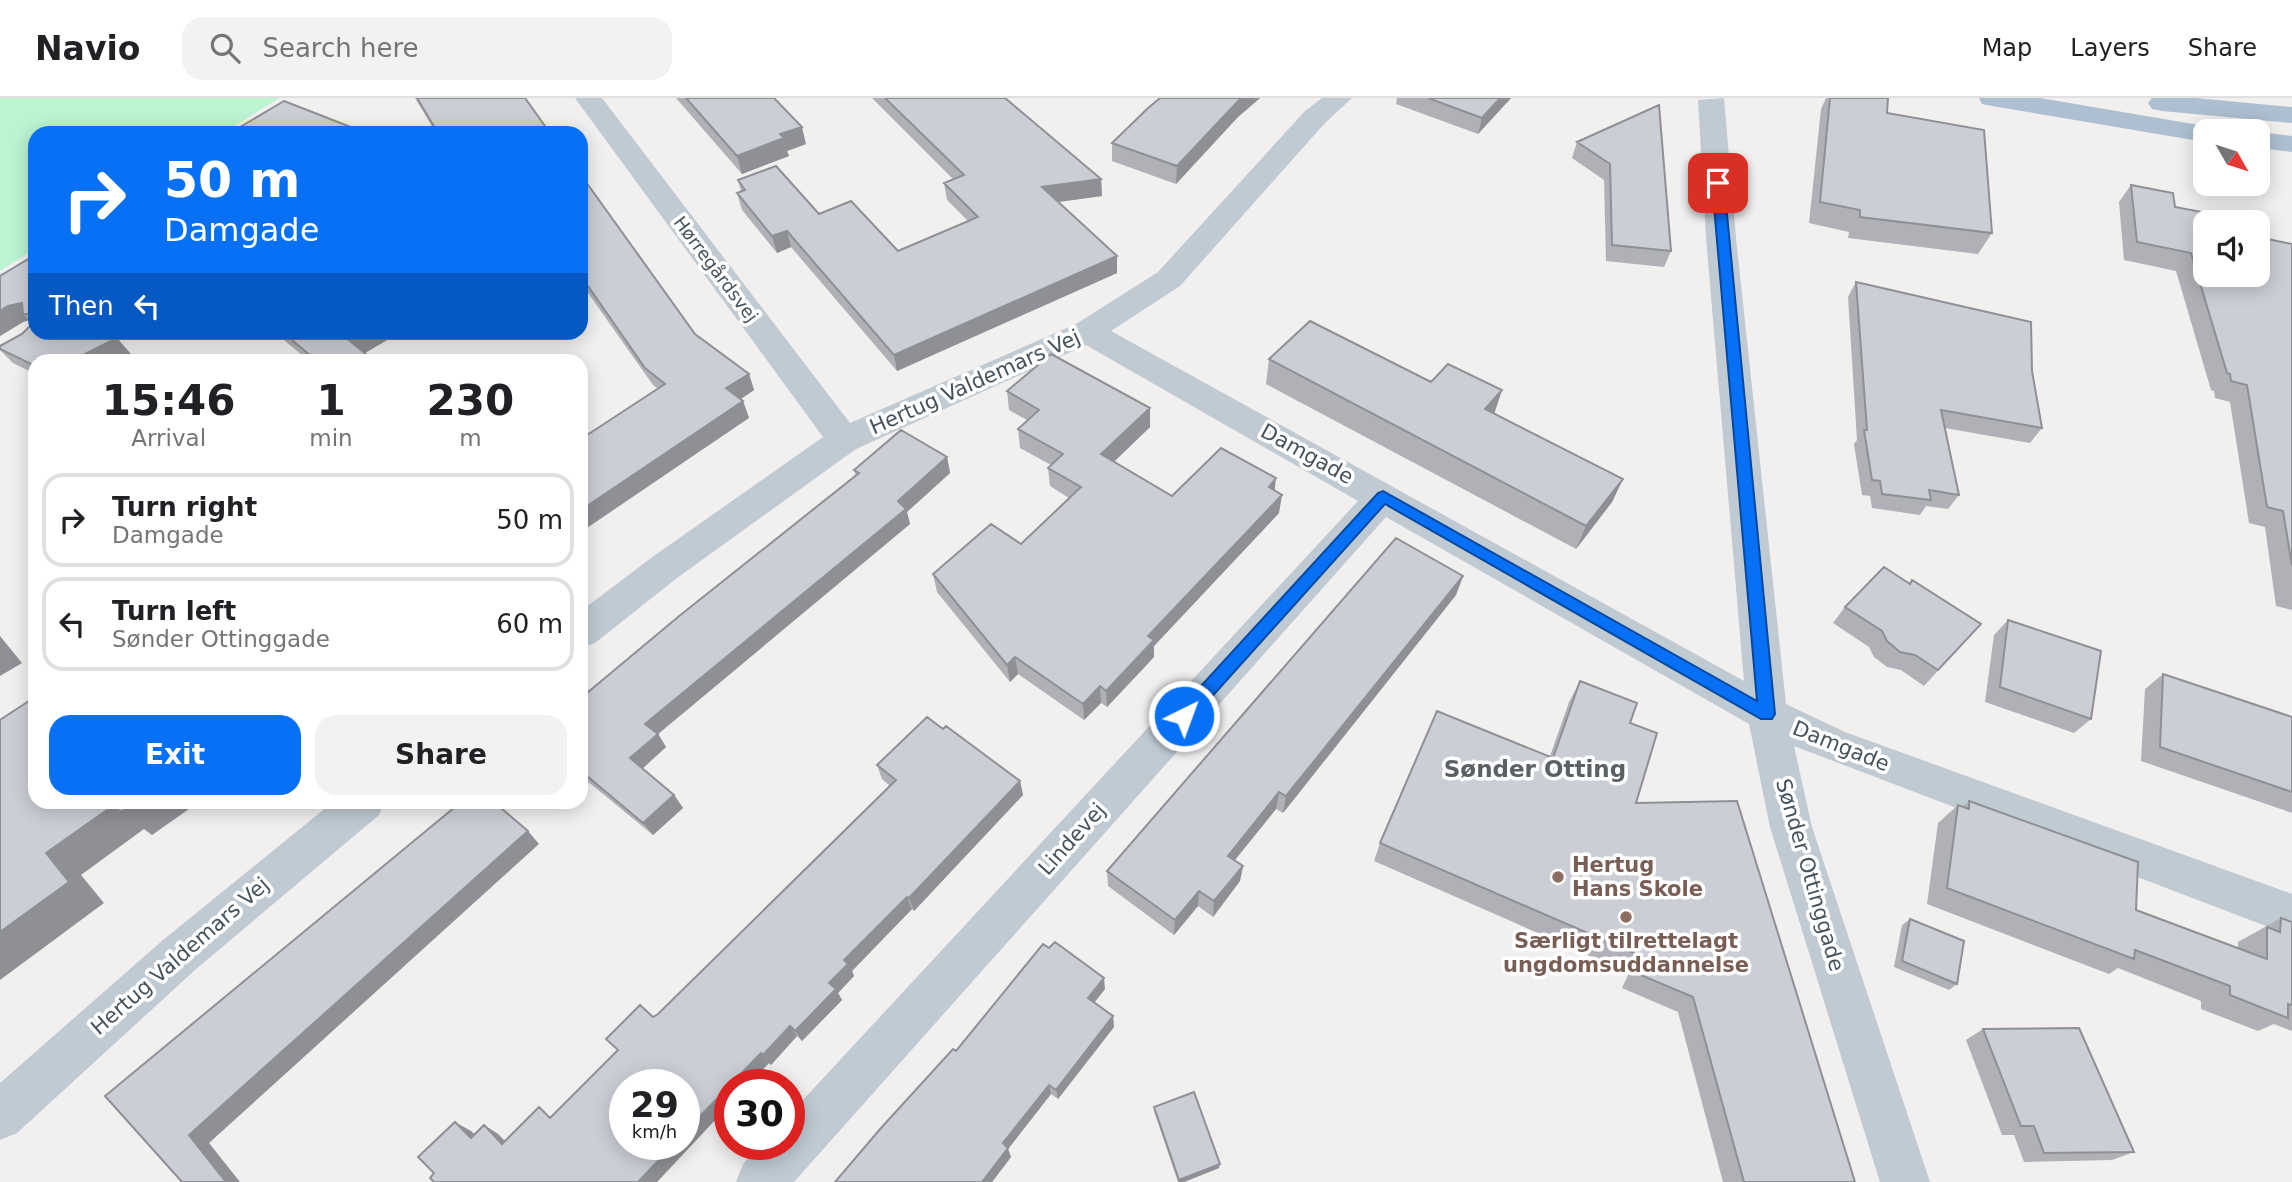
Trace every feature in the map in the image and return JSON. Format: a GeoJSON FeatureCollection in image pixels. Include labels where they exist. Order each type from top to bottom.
{"type":"FeatureCollection","features":[{"type":"Feature","properties":{"kind":"main road"},"geometry":{"type":"LineString","coordinates":[[1992,98],[2193,132]]}},
{"type":"Feature","properties":{"kind":"main road"},"geometry":{"type":"LineString","coordinates":[[2110,98],[2292,116]]}},
{"type":"Feature","properties":{"kind":"main road"},"geometry":{"type":"LineString","coordinates":[[2270,141],[2292,144]]}},
{"type":"Feature","properties":{"kind":"street","name":"Hørregårdsvej"},"geometry":{"type":"LineString","coordinates":[[588,98],[844,440]]}},
{"type":"Feature","properties":{"kind":"street","name":"Hertug Valdemars Vej"},"geometry":{"type":"LineString","coordinates":[[588,627],[664,568],[844,440],[1087,332],[1169,279],[1315,117],[1339,98]]}},
{"type":"Feature","properties":{"kind":"street","name":"Sønder Ottinggade"},"geometry":{"type":"LineString","coordinates":[[1712,100],[1721,238],[1767,714],[1791,827],[1905,1182]]}},
{"type":"Feature","properties":{"kind":"street","name":"Damgade"},"geometry":{"type":"LineString","coordinates":[[1087,332],[1767,714],[1831,744],[2292,915]]}},
{"type":"Feature","properties":{"kind":"street","name":"Lindevej"},"geometry":{"type":"LineString","coordinates":[[761,1182],[1383,496]]}},
{"type":"Feature","properties":{"kind":"street","name":"Hertug Valdemars Vej"},"geometry":{"type":"LineString","coordinates":[[0,1116],[81,1040],[319,837],[356,809]]}},
{"type":"Feature","properties":{"kind":"green space"},"geometry":{"type":"Polygon","coordinates":[[[0,98],[279,98],[234,126],[28,126],[28,253],[0,271],[0,98]]]}},
{"type":"Feature","properties":{"kind":"building"},"geometry":{"type":"Polygon","coordinates":[[[417,98],[525,98],[545,126],[434,126],[417,98]]]}},
{"type":"Feature","properties":{"kind":"building"},"geometry":{"type":"Polygon","coordinates":[[[686,98],[774,98],[802,127],[780,134],[784,138],[737,156],[686,98]]]}},
{"type":"Feature","properties":{"kind":"building"},"geometry":{"type":"Polygon","coordinates":[[[885,98],[1005,98],[1101,179],[1042,187],[1117,256],[894,355],[787,231],[772,236],[737,193],[745,190],[738,180],[776,166],[819,214],[851,201],[898,251],[978,217],[944,183],[964,175],[885,98]]]}},
{"type":"Feature","properties":{"kind":"building"},"geometry":{"type":"Polygon","coordinates":[[[1160,98],[1241,98],[1177,166],[1112,143],[1160,98]]]}},
{"type":"Feature","properties":{"kind":"building"},"geometry":{"type":"Polygon","coordinates":[[[1428,98],[1500,98],[1482,118],[1428,98]]]}},
{"type":"Feature","properties":{"kind":"building"},"geometry":{"type":"Polygon","coordinates":[[[1830,98],[1888,98],[1887,113],[1984,130],[1992,233],[1860,217],[1860,210],[1820,202],[1830,98]]]}},
{"type":"Feature","properties":{"kind":"building"},"geometry":{"type":"Polygon","coordinates":[[[284,101],[348,126],[242,126],[284,101]]]}},
{"type":"Feature","properties":{"kind":"building"},"geometry":{"type":"Polygon","coordinates":[[[1659,105],[1671,251],[1612,245],[1610,164],[1577,142],[1659,105]]]}},
{"type":"Feature","properties":{"kind":"building"},"geometry":{"type":"Polygon","coordinates":[[[588,185],[695,334],[749,374],[726,388],[743,401],[588,505],[588,434],[665,384],[645,368],[588,286],[588,185]]]}},
{"type":"Feature","properties":{"kind":"building"},"geometry":{"type":"Polygon","coordinates":[[[2131,185],[2173,193],[2175,207],[2193,210],[2193,260],[2191,253],[2137,242],[2131,185]]]}},
{"type":"Feature","properties":{"kind":"building"},"geometry":{"type":"Polygon","coordinates":[[[2270,239],[2292,244],[2292,566],[2283,511],[2267,507],[2247,385],[2231,381],[2230,374],[2227,373],[2201,287],[2270,287],[2270,239]]]}},
{"type":"Feature","properties":{"kind":"building"},"geometry":{"type":"Polygon","coordinates":[[[28,259],[28,314],[23,314],[22,303],[0,311],[0,276],[28,259]]]}},
{"type":"Feature","properties":{"kind":"building"},"geometry":{"type":"Polygon","coordinates":[[[1856,282],[2031,322],[2032,371],[2042,428],[1941,410],[1959,495],[1929,490],[1931,500],[1882,494],[1880,481],[1872,480],[1864,430],[1867,430],[1856,282]]]}},
{"type":"Feature","properties":{"kind":"building"},"geometry":{"type":"Polygon","coordinates":[[[1310,321],[1431,382],[1448,364],[1502,390],[1485,409],[1623,479],[1586,526],[1269,359],[1310,321]]]}},
{"type":"Feature","properties":{"kind":"building"},"geometry":{"type":"Polygon","coordinates":[[[28,328],[28,340],[113,340],[85,354],[28,354],[28,363],[0,349],[0,346],[28,328]]]}},
{"type":"Feature","properties":{"kind":"building"},"geometry":{"type":"Polygon","coordinates":[[[292,340],[349,340],[366,354],[309,354],[292,340]]]}},
{"type":"Feature","properties":{"kind":"building"},"geometry":{"type":"Polygon","coordinates":[[[1051,354],[1150,408],[1101,454],[1172,496],[1221,448],[1276,478],[1269,487],[1282,495],[1148,636],[1154,640],[1106,691],[1100,686],[1083,704],[1015,657],[1007,665],[933,574],[991,524],[1021,544],[1081,487],[1048,468],[1063,454],[1018,429],[1039,410],[1007,391],[1051,354]]]}},
{"type":"Feature","properties":{"kind":"building"},"geometry":{"type":"Polygon","coordinates":[[[901,430],[947,457],[898,501],[906,509],[645,724],[658,734],[630,758],[674,795],[643,823],[588,777],[588,692],[859,473],[854,470],[901,430]]]}},
{"type":"Feature","properties":{"kind":"building"},"geometry":{"type":"Polygon","coordinates":[[[1396,538],[1463,576],[1286,796],[1279,792],[1228,856],[1243,866],[1214,901],[1199,891],[1175,920],[1107,871],[1396,538]]]}},
{"type":"Feature","properties":{"kind":"building"},"geometry":{"type":"Polygon","coordinates":[[[1884,567],[1910,584],[1912,580],[1981,624],[1938,670],[1915,655],[1900,652],[1887,641],[1882,631],[1845,607],[1884,567]]]}},
{"type":"Feature","properties":{"kind":"building"},"geometry":{"type":"Polygon","coordinates":[[[2008,620],[2101,651],[2091,719],[2000,687],[2008,620]]]}},
{"type":"Feature","properties":{"kind":"building"},"geometry":{"type":"Polygon","coordinates":[[[2163,674],[2292,717],[2292,792],[2160,747],[2163,674]]]}},
{"type":"Feature","properties":{"kind":"building","name":"Særligt tilrettelagt ungdomsuddannelse"},"geometry":{"type":"Polygon","coordinates":[[[1580,681],[1637,703],[1630,723],[1657,733],[1636,803],[1737,801],[1855,1182],[1744,1182],[1693,997],[1636,973],[1643,957],[1380,843],[1437,711],[1553,758],[1580,681]]]}},
{"type":"Feature","properties":{"kind":"building"},"geometry":{"type":"Polygon","coordinates":[[[28,702],[28,809],[108,809],[46,853],[69,882],[0,932],[0,720],[28,702]]]}},
{"type":"Feature","properties":{"kind":"building"},"geometry":{"type":"Polygon","coordinates":[[[927,717],[943,729],[946,726],[1020,781],[909,898],[907,897],[844,960],[848,964],[829,983],[836,989],[795,1031],[790,1026],[746,1069],[714,1069],[714,1102],[700,1116],[700,1069],[609,1069],[609,1160],[659,1160],[638,1182],[434,1182],[430,1178],[434,1173],[418,1157],[455,1122],[471,1138],[484,1125],[502,1144],[539,1107],[550,1118],[618,1050],[606,1039],[640,1005],[653,1017],[658,1014],[896,780],[877,765],[927,717]]]}},
{"type":"Feature","properties":{"kind":"building"},"geometry":{"type":"Polygon","coordinates":[[[1969,801],[2138,862],[2136,910],[2267,959],[2267,927],[2280,932],[2281,918],[2292,922],[2292,1005],[2288,1004],[2288,1018],[2230,995],[2230,986],[2135,950],[2134,959],[1947,888],[1958,805],[1969,809],[1969,801]]]}},
{"type":"Feature","properties":{"kind":"building"},"geometry":{"type":"Polygon","coordinates":[[[453,809],[502,809],[528,831],[189,1135],[226,1182],[182,1182],[105,1096],[453,809]]]}},
{"type":"Feature","properties":{"kind":"building"},"geometry":{"type":"Polygon","coordinates":[[[1910,919],[1964,941],[1957,984],[1902,961],[1910,919]]]}},
{"type":"Feature","properties":{"kind":"building"},"geometry":{"type":"Polygon","coordinates":[[[1055,942],[1104,978],[1088,998],[1113,1016],[1056,1090],[1049,1085],[1003,1143],[1008,1148],[982,1182],[835,1182],[953,1049],[956,1051],[1043,944],[1049,948],[1055,942]]]}},
{"type":"Feature","properties":{"kind":"building"},"geometry":{"type":"Polygon","coordinates":[[[2079,1028],[2134,1152],[2044,1153],[2034,1126],[2021,1126],[1983,1029],[2079,1028]]]}},
{"type":"Feature","properties":{"kind":"building"},"geometry":{"type":"Polygon","coordinates":[[[1194,1092],[1220,1164],[1179,1180],[1154,1107],[1194,1092]]]}},
{"type":"Feature","properties":{"kind":"place","name":"Hertug Hans Skole"},"geometry":{"type":"Point","coordinates":[1558,877]}},
{"type":"Feature","properties":{"kind":"place","name":"Særligt tilrettelagt ungdomsuddannelse"},"geometry":{"type":"Point","coordinates":[1626,917]}},
{"type":"Feature","properties":{"kind":"district","name":"Sønder Otting"},"geometry":{"type":"Point","coordinates":[1535,769]}},
{"type":"Feature","properties":{"kind":"route"},"geometry":{"type":"LineString","coordinates":[[1184,716],[1383,496],[1767,714],[1718,183]]}}]}
